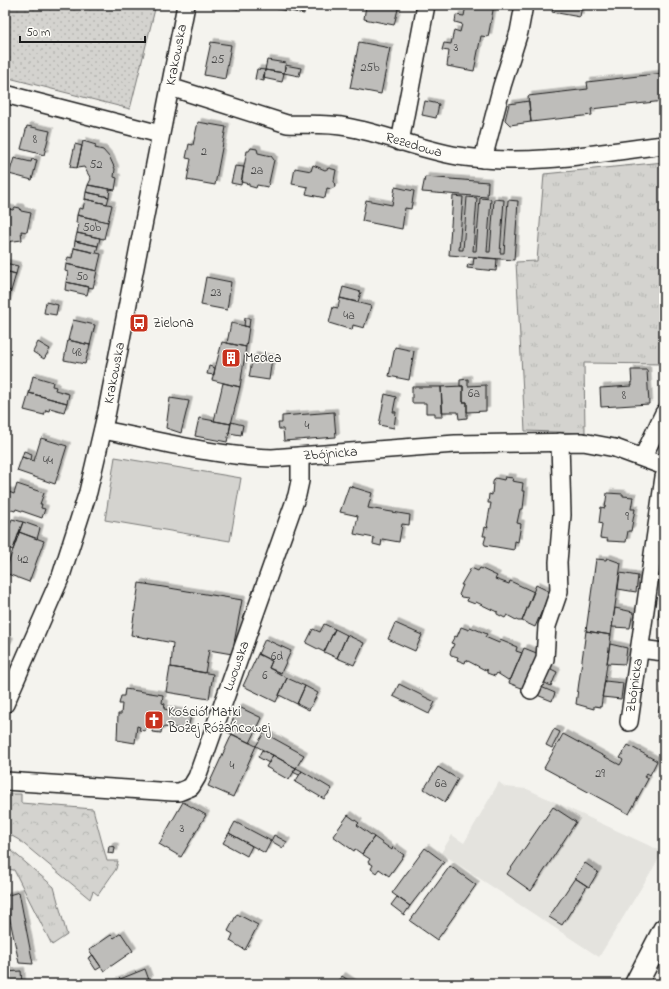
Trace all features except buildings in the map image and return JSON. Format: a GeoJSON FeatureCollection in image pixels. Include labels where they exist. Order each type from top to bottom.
{"type":"FeatureCollection","features":[{"type":"Feature","properties":{"kind":"main road"},"geometry":{"type":"LineString","coordinates":[[636,984],[664,930]]}},
{"type":"Feature","properties":{"kind":"street","name":"Krakowska"},"geometry":{"type":"LineString","coordinates":[[5,704],[49,604],[71,547],[88,492],[103,430],[186,5]]}},
{"type":"Feature","properties":{"kind":"street"},"geometry":{"type":"LineString","coordinates":[[400,142],[426,5]]}},
{"type":"Feature","properties":{"kind":"street"},"geometry":{"type":"LineString","coordinates":[[483,159],[502,86],[519,32],[524,5]]}},
{"type":"Feature","properties":{"kind":"street","name":"Rezedowa"},"geometry":{"type":"LineString","coordinates":[[170,87],[287,124],[328,124],[349,127],[446,154],[483,159],[530,160],[664,145]]}},
{"type":"Feature","properties":{"kind":"street"},"geometry":{"type":"LineString","coordinates":[[5,94],[160,134]]}},
{"type":"Feature","properties":{"kind":"street"},"geometry":{"type":"LineString","coordinates":[[644,457],[664,413]]}},
{"type":"Feature","properties":{"kind":"street","name":"Zbójnicka"},"geometry":{"type":"LineString","coordinates":[[103,430],[245,457],[300,456],[455,444],[560,442],[598,444],[644,457],[664,466]]}},
{"type":"Feature","properties":{"kind":"street"},"geometry":{"type":"LineString","coordinates":[[531,690],[545,659],[547,626],[559,591],[558,562],[562,515],[560,442]]}},
{"type":"Feature","properties":{"kind":"street","name":"Lwowska"},"geometry":{"type":"LineString","coordinates":[[5,781],[179,792],[191,787],[198,777],[217,726],[297,495],[300,482],[300,456]]}},
{"type":"Feature","properties":{"kind":"street","name":"Zbójnicka"},"geometry":{"type":"LineString","coordinates":[[629,722],[664,477]]}},
{"type":"Feature","properties":{"kind":"street","name":"Zbójnicka"},"geometry":{"type":"LineString","coordinates":[[640,649],[664,652]]}},
{"type":"Feature","properties":{"kind":"shaded area"},"geometry":{"type":"Polygon","coordinates":[[[499,782],[505,787],[527,789],[663,852],[599,957],[441,853],[452,835],[464,843],[499,782]]]}},
{"type":"Feature","properties":{"kind":"green space"},"geometry":{"type":"Polygon","coordinates":[[[5,5],[156,5],[130,109],[5,77],[5,5]]]}},
{"type":"Feature","properties":{"kind":"green space"},"geometry":{"type":"Polygon","coordinates":[[[664,162],[664,364],[584,363],[585,433],[525,431],[516,262],[537,261],[544,174],[664,162]]]}},
{"type":"Feature","properties":{"kind":"green space"},"geometry":{"type":"Polygon","coordinates":[[[115,457],[241,478],[230,541],[105,520],[115,457]]]}},
{"type":"Feature","properties":{"kind":"green space"},"geometry":{"type":"Polygon","coordinates":[[[5,794],[21,794],[21,803],[93,809],[107,861],[118,861],[116,869],[98,895],[93,891],[90,899],[19,840],[5,832],[5,794]]]}},
{"type":"Feature","properties":{"kind":"green space"},"geometry":{"type":"Polygon","coordinates":[[[5,847],[12,851],[54,887],[67,935],[52,945],[14,870],[5,869],[5,847]]]}},
{"type":"Feature","properties":{"kind":"place","name":"Zielona"},"geometry":{"type":"Point","coordinates":[139,323]}},
{"type":"Feature","properties":{"kind":"place","name":"Medea"},"geometry":{"type":"Point","coordinates":[231,358]}},
{"type":"Feature","properties":{"kind":"place","name":"Kościół Matki Bożej Różańcowej"},"geometry":{"type":"Point","coordinates":[154,720]}}]}
